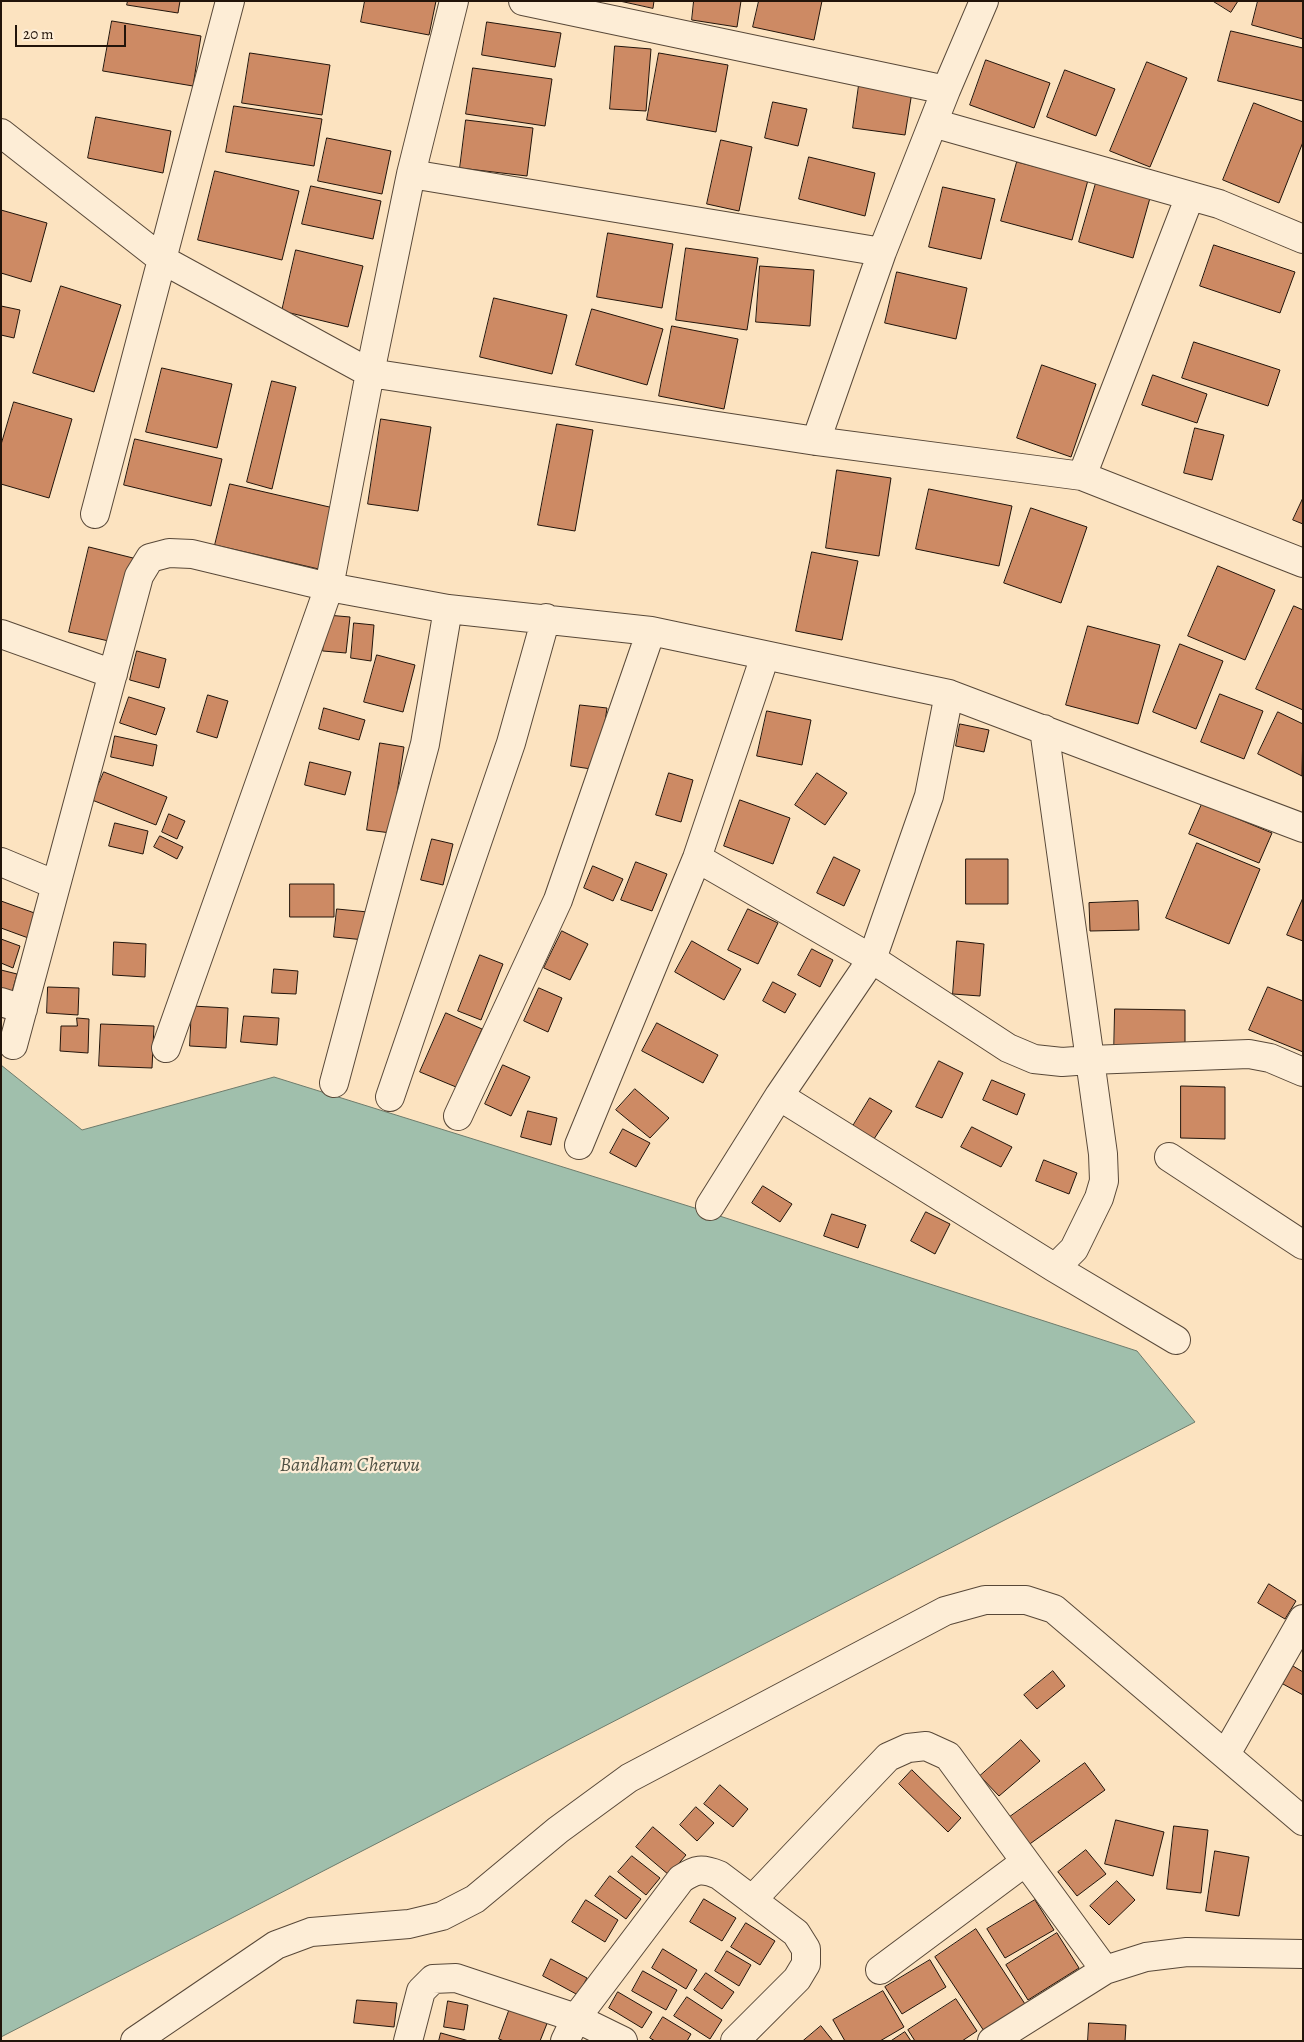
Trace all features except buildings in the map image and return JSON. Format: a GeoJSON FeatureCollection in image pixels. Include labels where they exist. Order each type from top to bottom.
{"type":"FeatureCollection","features":[{"type":"Feature","properties":{"kind":"street"},"geometry":{"type":"LineString","coordinates":[[95,514],[230,1]]}},
{"type":"Feature","properties":{"kind":"street"},"geometry":{"type":"LineString","coordinates":[[166,1048],[329,586],[411,174],[454,1]]}},
{"type":"Feature","properties":{"kind":"street"},"geometry":{"type":"LineString","coordinates":[[523,1],[946,90]]}},
{"type":"Feature","properties":{"kind":"street"},"geometry":{"type":"LineString","coordinates":[[816,441],[882,252],[946,90],[984,1]]}},
{"type":"Feature","properties":{"kind":"street"},"geometry":{"type":"LineString","coordinates":[[933,124],[1219,204],[1303,239]]}},
{"type":"Feature","properties":{"kind":"street"},"geometry":{"type":"LineString","coordinates":[[1,133],[163,260],[370,373],[816,441],[1082,476],[1303,563]]}},
{"type":"Feature","properties":{"kind":"street"},"geometry":{"type":"LineString","coordinates":[[411,174],[882,252]]}},
{"type":"Feature","properties":{"kind":"street"},"geometry":{"type":"LineString","coordinates":[[1082,476],[1190,196]]}},
{"type":"Feature","properties":{"kind":"street"},"geometry":{"type":"LineString","coordinates":[[13,1045],[12,1005],[56,885],[139,576],[150,558],[169,553],[192,554],[329,586],[448,609],[546,618],[651,631],[949,694],[1303,828]]}},
{"type":"Feature","properties":{"kind":"street"},"geometry":{"type":"LineString","coordinates":[[334,1083],[425,744],[448,609]]}},
{"type":"Feature","properties":{"kind":"street"},"geometry":{"type":"LineString","coordinates":[[390,1097],[511,743],[546,618]]}},
{"type":"Feature","properties":{"kind":"street"},"geometry":{"type":"LineString","coordinates":[[458,1116],[558,900],[651,631]]}},
{"type":"Feature","properties":{"kind":"street"},"geometry":{"type":"LineString","coordinates":[[1,634],[113,674]]}},
{"type":"Feature","properties":{"kind":"street"},"geometry":{"type":"LineString","coordinates":[[579,1145],[697,858],[765,656]]}},
{"type":"Feature","properties":{"kind":"street"},"geometry":{"type":"LineString","coordinates":[[710,1206],[779,1096],[872,959],[929,796],[949,694]]}},
{"type":"Feature","properties":{"kind":"street"},"geometry":{"type":"LineString","coordinates":[[1044,729],[1103,1154],[1104,1181],[1099,1198],[1074,1249],[1055,1268]]}},
{"type":"Feature","properties":{"kind":"street"},"geometry":{"type":"LineString","coordinates":[[697,858],[872,959],[1008,1048],[1034,1059],[1062,1062],[1249,1054],[1270,1058],[1303,1072]]}},
{"type":"Feature","properties":{"kind":"street"},"geometry":{"type":"LineString","coordinates":[[1,862],[56,885]]}},
{"type":"Feature","properties":{"kind":"street"},"geometry":{"type":"LineString","coordinates":[[779,1096],[1055,1268],[1176,1340]]}},
{"type":"Feature","properties":{"kind":"street"},"geometry":{"type":"LineString","coordinates":[[1169,1157],[1303,1245]]}},
{"type":"Feature","properties":{"kind":"street"},"geometry":{"type":"LineString","coordinates":[[136,2041],[276,1945],[311,1932],[409,1924],[442,1916],[458,1908],[474,1899],[558,1830],[629,1778],[945,1611],[985,1600],[1026,1600],[1054,1609],[1303,1820]]}},
{"type":"Feature","properties":{"kind":"street"},"geometry":{"type":"LineString","coordinates":[[1226,1754],[1303,1619]]}},
{"type":"Feature","properties":{"kind":"street"},"geometry":{"type":"LineString","coordinates":[[752,1900],[888,1757],[908,1748],[926,1746],[948,1756],[1105,1970]]}},
{"type":"Feature","properties":{"kind":"street"},"geometry":{"type":"LineString","coordinates":[[880,1970],[1026,1862]]}},
{"type":"Feature","properties":{"kind":"street"},"geometry":{"type":"LineString","coordinates":[[570,2029],[681,1879],[694,1870],[708,1870],[719,1875],[796,1934],[806,1949],[806,1964],[797,1979],[735,2041]]}},
{"type":"Feature","properties":{"kind":"street"},"geometry":{"type":"LineString","coordinates":[[992,2041],[1105,1970],[1146,1957],[1187,1952],[1303,1954]]}},
{"type":"Feature","properties":{"kind":"street"},"geometry":{"type":"LineString","coordinates":[[408,2041],[421,1991],[433,1979],[456,1978],[570,2029],[623,2041]]}},
{"type":"Feature","properties":{"kind":"water","name":"Bandham Cheruvu"},"geometry":{"type":"Polygon","coordinates":[[[1,1065],[82,1130],[274,1077],[701,1210],[1137,1351],[1195,1422],[1,2037],[1,1065]]]}}]}
